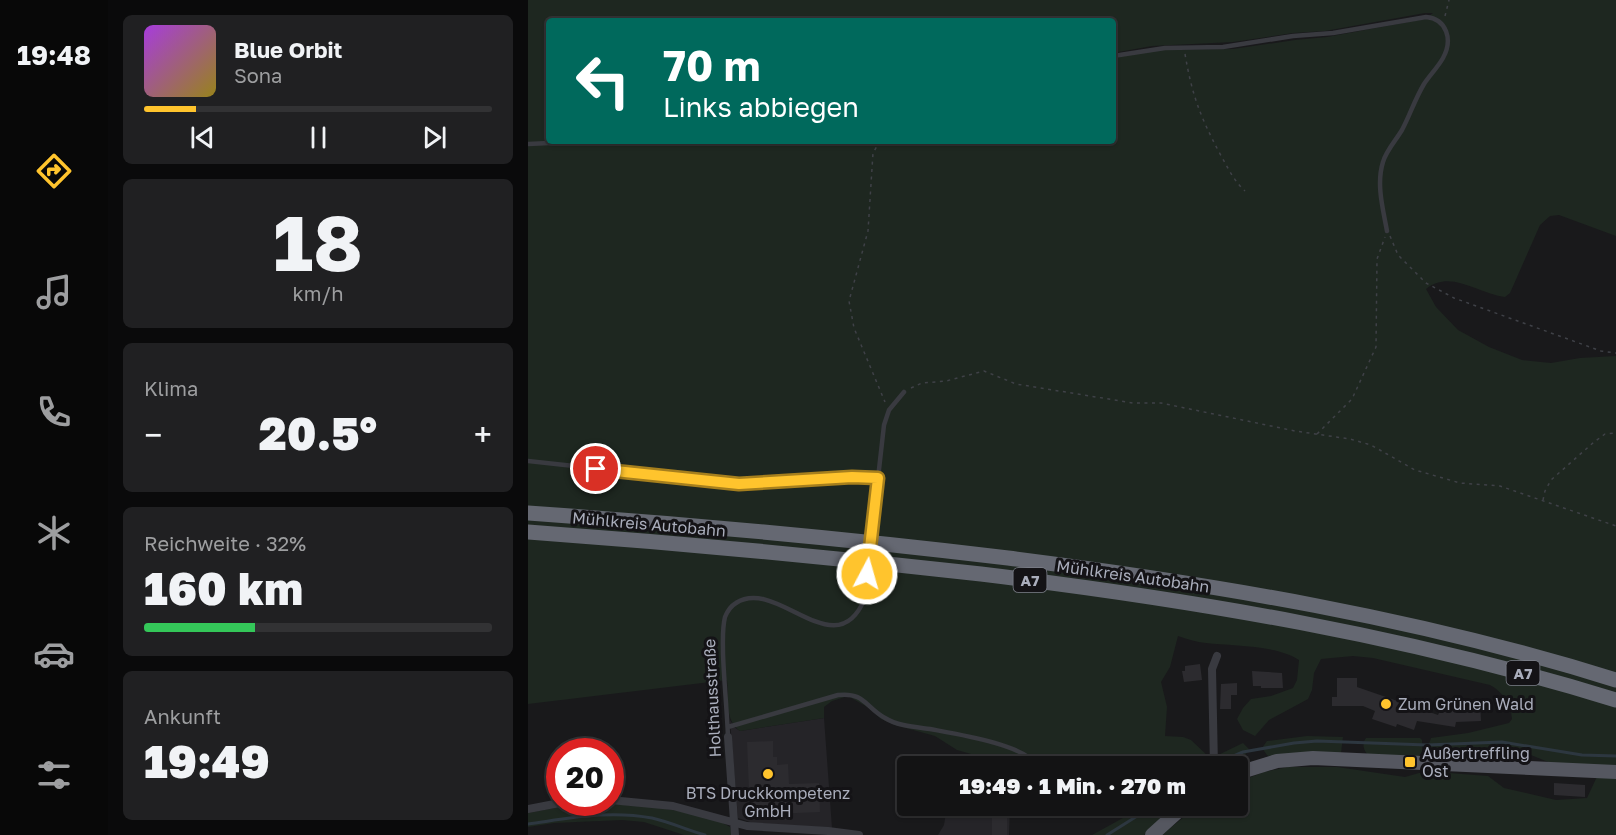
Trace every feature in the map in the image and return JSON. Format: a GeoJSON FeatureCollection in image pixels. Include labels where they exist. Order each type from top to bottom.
{"type":"FeatureCollection","features":[{"type":"Feature","properties":{"kind":"highway","name":"Mühlkreis Autobahn"},"geometry":{"type":"LineString","coordinates":[[528,513],[866,542],[1179,581],[1261,594],[1392,620],[1502,647],[1616,680]]}},
{"type":"Feature","properties":{"kind":"highway","name":"Mühlkreis Autobahn"},"geometry":{"type":"LineString","coordinates":[[528,532],[819,557],[1040,581],[1165,598],[1319,625],[1419,646],[1616,700]]}},
{"type":"Feature","properties":{"kind":"main road"},"geometry":{"type":"LineString","coordinates":[[1248,770],[1277,761],[1313,758],[1616,772]]}},
{"type":"Feature","properties":{"kind":"main road"},"geometry":{"type":"LineString","coordinates":[[1152,835],[1173,816]]}},
{"type":"Feature","properties":{"kind":"street"},"geometry":{"type":"LineString","coordinates":[[1213,756],[1212,669],[1217,656]]}},
{"type":"Feature","properties":{"kind":"street","name":"Holthausstraße"},"geometry":{"type":"LineString","coordinates":[[728,737],[735,833]]}},
{"type":"Feature","properties":{"kind":"street"},"geometry":{"type":"LineString","coordinates":[[624,801],[651,803],[747,826],[859,835]]}},
{"type":"Feature","properties":{"kind":"street"},"geometry":{"type":"LineString","coordinates":[[528,809],[546,806]]}},
{"type":"Feature","properties":{"kind":"lane"},"geometry":{"type":"LineString","coordinates":[[1116,55],[1144,50],[1223,47],[1293,36],[1333,33],[1426,16],[1436,18],[1442,22],[1447,33],[1443,58],[1423,86],[1401,131],[1383,160],[1380,176],[1381,194],[1387,231]]}},
{"type":"Feature","properties":{"kind":"lane"},"geometry":{"type":"LineString","coordinates":[[528,144],[546,143]]}},
{"type":"Feature","properties":{"kind":"lane"},"geometry":{"type":"LineString","coordinates":[[889,410],[904,392]]}},
{"type":"Feature","properties":{"kind":"lane","name":"Holthausstraße"},"geometry":{"type":"LineString","coordinates":[[728,737],[723,631],[728,611],[737,602],[758,597],[770,600],[812,621],[834,625],[845,622],[861,608],[865,598],[884,425],[889,410]]}},
{"type":"Feature","properties":{"kind":"lane"},"geometry":{"type":"LineString","coordinates":[[528,461],[739,484],[852,477],[878,478]]}},
{"type":"Feature","properties":{"kind":"lane"},"geometry":{"type":"LineString","coordinates":[[728,728],[837,695],[848,694],[859,696],[883,718],[896,723],[968,736],[1017,750],[1026,756]]}},
{"type":"Feature","properties":{"kind":"path"},"geometry":{"type":"LineString","coordinates":[[1442,22],[1448,12],[1449,0]]}},
{"type":"Feature","properties":{"kind":"path"},"geometry":{"type":"LineString","coordinates":[[1184,48],[1193,96],[1202,119],[1236,182],[1245,191]]}},
{"type":"Feature","properties":{"kind":"path"},"geometry":{"type":"LineString","coordinates":[[878,144],[873,153],[868,231],[849,301],[854,327],[889,410]]}},
{"type":"Feature","properties":{"kind":"path"},"geometry":{"type":"LineString","coordinates":[[1387,231],[1398,255],[1426,283],[1454,298],[1601,351],[1616,353]]}},
{"type":"Feature","properties":{"kind":"path"},"geometry":{"type":"LineString","coordinates":[[1317,434],[1352,399],[1376,346],[1377,260],[1387,231]]}},
{"type":"Feature","properties":{"kind":"path"},"geometry":{"type":"LineString","coordinates":[[904,392],[922,383],[946,381],[984,371],[1016,384],[1133,403],[1161,403],[1350,439],[1371,445],[1415,470],[1460,483],[1500,486],[1616,526]]}},
{"type":"Feature","properties":{"kind":"path"},"geometry":{"type":"LineString","coordinates":[[1543,500],[1551,480],[1605,434],[1616,433]]}},
{"type":"Feature","properties":{"kind":"shaded area"},"geometry":{"type":"Polygon","coordinates":[[[528,0],[1616,0],[1616,236],[1559,215],[1550,216],[1540,225],[1510,293],[1505,297],[1455,282],[1435,283],[1426,289],[1436,307],[1458,330],[1489,347],[1522,360],[1551,363],[1580,358],[1616,356],[1616,835],[1162,835],[1185,816],[1248,816],[1248,778],[1288,767],[1337,767],[1405,777],[1436,772],[1488,776],[1504,788],[1556,800],[1587,798],[1601,768],[1557,765],[1513,750],[1506,750],[1502,758],[1475,754],[1429,757],[1428,747],[1431,738],[1468,733],[1509,723],[1512,719],[1506,699],[1490,685],[1373,658],[1353,656],[1321,659],[1314,673],[1312,690],[1308,699],[1269,720],[1255,736],[1243,730],[1237,719],[1243,708],[1251,699],[1271,696],[1293,688],[1297,680],[1299,660],[1279,651],[1202,643],[1178,636],[1170,667],[1161,682],[1167,707],[1165,736],[1191,740],[1208,756],[978,756],[957,750],[935,736],[881,719],[869,708],[848,696],[832,701],[824,707],[824,718],[740,731],[732,721],[728,708],[727,680],[528,704],[528,0]]]}},
{"type":"Feature","properties":{"kind":"shaded area"},"geometry":{"type":"Polygon","coordinates":[[[824,718],[832,828],[753,823],[738,818],[730,720],[740,731],[824,718]]]}},
{"type":"Feature","properties":{"kind":"shaded area"},"geometry":{"type":"Polygon","coordinates":[[[1307,736],[1343,737],[1341,753],[1272,758],[1262,748],[1267,741],[1307,736]]]}},
{"type":"Feature","properties":{"kind":"shaded area"},"geometry":{"type":"Polygon","coordinates":[[[1366,738],[1420,738],[1422,752],[1418,757],[1367,754],[1364,746],[1366,738]]]}},
{"type":"Feature","properties":{"kind":"shaded area"},"geometry":{"type":"Polygon","coordinates":[[[1243,743],[1249,749],[1244,756],[1216,756],[1243,743]]]}},
{"type":"Feature","properties":{"kind":"shaded area"},"geometry":{"type":"Polygon","coordinates":[[[624,805],[644,807],[684,812],[718,821],[730,827],[732,835],[684,835],[644,822],[622,820],[554,823],[528,827],[528,813],[546,810],[546,816],[624,816],[624,805]]]}},
{"type":"Feature","properties":{"kind":"shaded area"},"geometry":{"type":"Polygon","coordinates":[[[945,816],[1010,816],[1009,835],[938,835],[944,825],[945,816]]]}},
{"type":"Feature","properties":{"kind":"shaded area"},"geometry":{"type":"Polygon","coordinates":[[[1127,816],[1165,816],[1144,835],[1092,835],[1127,816]]]}},
{"type":"Feature","properties":{"kind":"building"},"geometry":{"type":"Polygon","coordinates":[[[1200,664],[1202,680],[1184,682],[1182,671],[1185,671],[1185,666],[1200,664]]]}},
{"type":"Feature","properties":{"kind":"building"},"geometry":{"type":"Polygon","coordinates":[[[1252,671],[1282,673],[1283,688],[1253,686],[1252,671]]]}},
{"type":"Feature","properties":{"kind":"building","name":"Zum Grünen Wald"},"geometry":{"type":"Polygon","coordinates":[[[1337,678],[1357,678],[1357,687],[1438,715],[1442,706],[1445,706],[1446,700],[1460,703],[1480,702],[1481,721],[1456,722],[1455,727],[1417,721],[1414,730],[1397,724],[1396,727],[1372,719],[1375,711],[1363,706],[1332,706],[1332,697],[1337,697],[1337,678]]]}},
{"type":"Feature","properties":{"kind":"building"},"geometry":{"type":"Polygon","coordinates":[[[1237,683],[1237,695],[1231,695],[1231,709],[1220,709],[1221,684],[1237,683]]]}},
{"type":"Feature","properties":{"kind":"building","name":"BTS Druckkompetenz GmbH"},"geometry":{"type":"Polygon","coordinates":[[[773,741],[773,757],[777,757],[777,765],[788,764],[789,784],[819,783],[820,812],[750,815],[747,742],[773,741]]]}},
{"type":"Feature","properties":{"kind":"building"},"geometry":{"type":"Polygon","coordinates":[[[1554,783],[1585,785],[1585,797],[1554,795],[1554,783]]]}},
{"type":"Feature","properties":{"kind":"building"},"geometry":{"type":"Polygon","coordinates":[[[992,816],[1007,816],[1007,835],[992,835],[992,816]]]}},
{"type":"Feature","properties":{"kind":"waterway"},"geometry":{"type":"LineString","coordinates":[[1234,756],[1243,752],[1317,741],[1427,745],[1502,742],[1582,755],[1616,756]]}},
{"type":"Feature","properties":{"kind":"waterway"},"geometry":{"type":"LineString","coordinates":[[528,824],[590,816],[621,815],[652,818],[705,835]]}},
{"type":"Feature","properties":{"kind":"waterway"},"geometry":{"type":"LineString","coordinates":[[1107,835],[1137,816]]}},
{"type":"Feature","properties":{"kind":"place","name":"Zum Grünen Wald"},"geometry":{"type":"Point","coordinates":[1386,704]}},
{"type":"Feature","properties":{"kind":"place","name":"Außertreffling Ost"},"geometry":{"type":"Point","coordinates":[1410,762]}},
{"type":"Feature","properties":{"kind":"place","name":"BTS Druckkompetenz GmbH"},"geometry":{"type":"Point","coordinates":[768,774]}},
{"type":"Feature","properties":{"kind":"route"},"geometry":{"type":"LineString","coordinates":[[596,469],[739,484],[852,477],[878,478],[867,574]]}}]}
